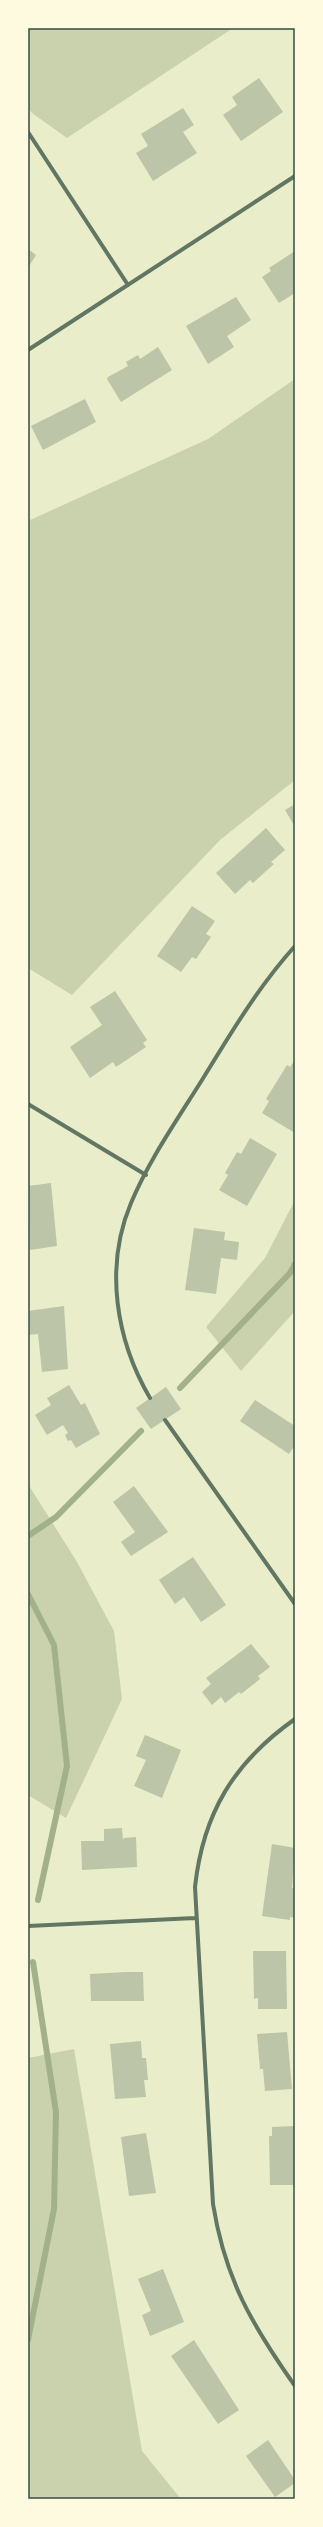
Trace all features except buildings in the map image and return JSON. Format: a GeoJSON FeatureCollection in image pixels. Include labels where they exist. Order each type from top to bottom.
{"type":"FeatureCollection","features":[{"type":"Feature","properties":{"kind":"street"},"geometry":{"type":"LineString","coordinates":[[28,132],[128,285]]}},
{"type":"Feature","properties":{"kind":"street"},"geometry":{"type":"LineString","coordinates":[[28,350],[295,176]]}},
{"type":"Feature","properties":{"kind":"street"},"geometry":{"type":"LineString","coordinates":[[150,1398],[127,1351],[116,1293],[121,1242],[131,1204],[146,1175],[250,1003],[271,972],[295,946]]}},
{"type":"Feature","properties":{"kind":"street"},"geometry":{"type":"LineString","coordinates":[[28,1104],[146,1175]]}},
{"type":"Feature","properties":{"kind":"street"},"geometry":{"type":"LineString","coordinates":[[165,1420],[295,1604]]}},
{"type":"Feature","properties":{"kind":"street"},"geometry":{"type":"LineString","coordinates":[[295,1719],[256,1750],[237,1772],[220,1798],[207,1827],[198,1859],[195,1918],[213,2204],[218,2232],[234,2286],[252,2322],[295,2386]]}},
{"type":"Feature","properties":{"kind":"street"},"geometry":{"type":"LineString","coordinates":[[28,1926],[195,1918]]}},
{"type":"Feature","properties":{"kind":"green space"},"geometry":{"type":"Polygon","coordinates":[[[28,28],[233,28],[67,138],[32,113],[28,108],[28,28]]]}},
{"type":"Feature","properties":{"kind":"green space"},"geometry":{"type":"Polygon","coordinates":[[[295,379],[295,780],[220,840],[72,995],[28,968],[28,521],[208,439],[295,379]]]}},
{"type":"Feature","properties":{"kind":"green space"},"geometry":{"type":"Polygon","coordinates":[[[295,1200],[295,1311],[241,1371],[206,1327],[265,1258],[295,1200]]]}},
{"type":"Feature","properties":{"kind":"green space"},"geometry":{"type":"Polygon","coordinates":[[[28,1484],[77,1562],[114,1631],[122,1699],[66,1818],[28,1795],[28,1484]]]}},
{"type":"Feature","properties":{"kind":"green space"},"geometry":{"type":"Polygon","coordinates":[[[74,2049],[142,2451],[181,2499],[28,2499],[28,2058],[74,2049]]]}},
{"type":"Feature","properties":{"kind":"waterway"},"geometry":{"type":"LineString","coordinates":[[180,1388],[290,1273],[295,1264]]}},
{"type":"Feature","properties":{"kind":"waterway"},"geometry":{"type":"LineString","coordinates":[[28,1536],[56,1517],[141,1431]]}},
{"type":"Feature","properties":{"kind":"waterway"},"geometry":{"type":"LineString","coordinates":[[28,1594],[54,1645],[67,1766],[38,1900]]}},
{"type":"Feature","properties":{"kind":"waterway"},"geometry":{"type":"LineString","coordinates":[[28,2340],[54,2209],[56,2112],[33,1962]]}}]}
